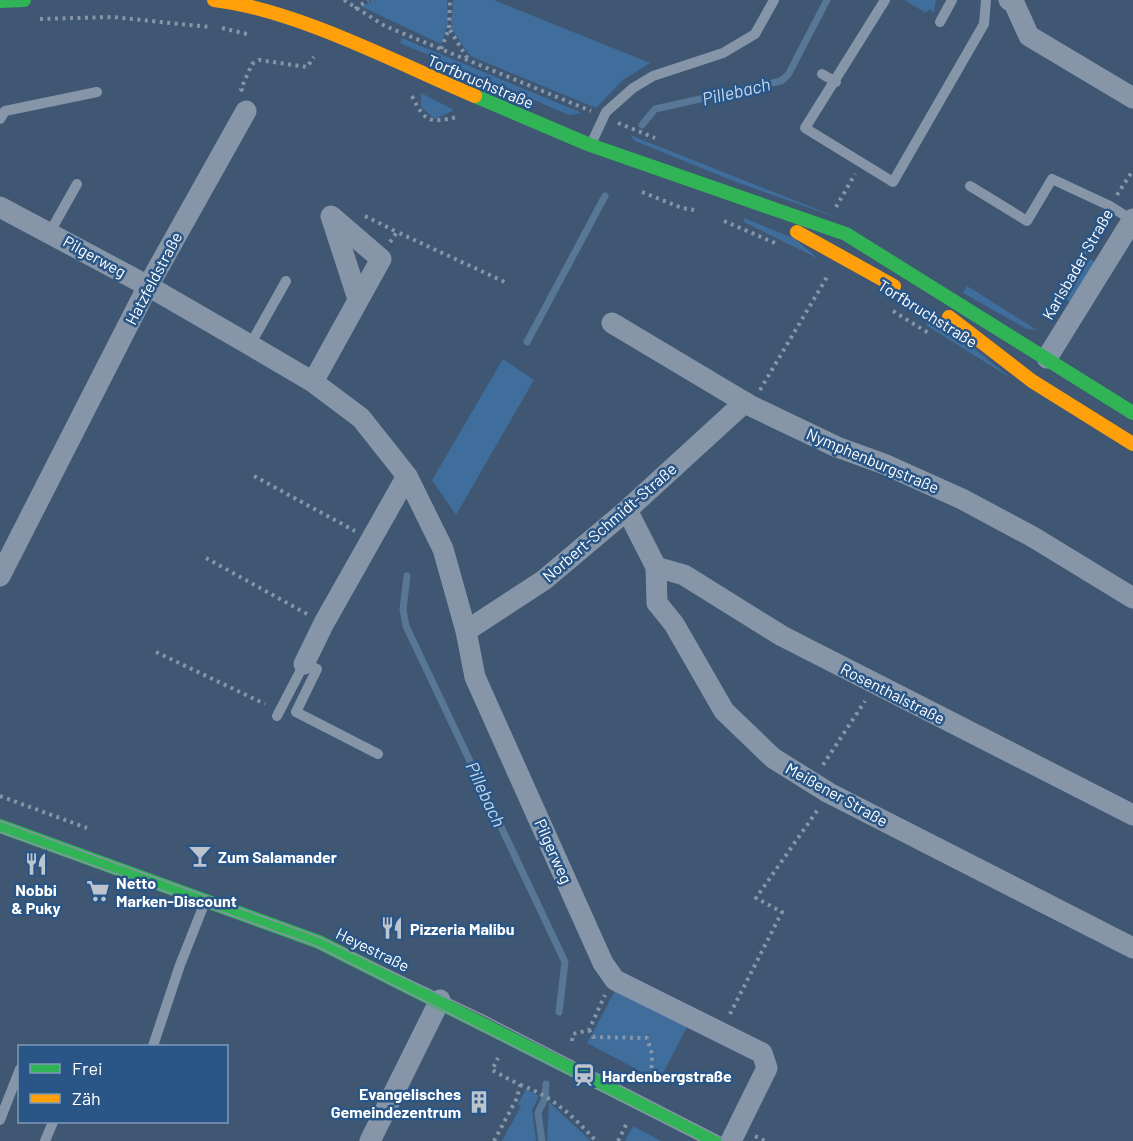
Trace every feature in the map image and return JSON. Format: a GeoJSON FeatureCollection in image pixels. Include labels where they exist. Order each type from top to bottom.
{"type":"FeatureCollection","features":[{"type":"Feature","properties":{"kind":"main road"},"geometry":{"type":"LineString","coordinates":[[0,1],[24,0]]}},
{"type":"Feature","properties":{"kind":"main road","name":"Torfbruchstraße"},"geometry":{"type":"LineString","coordinates":[[214,0],[255,4],[590,146],[846,234],[1133,413]]}},
{"type":"Feature","properties":{"kind":"main road"},"geometry":{"type":"LineString","coordinates":[[287,18],[294,0]]}},
{"type":"Feature","properties":{"kind":"main road","name":"Torfbruchstraße"},"geometry":{"type":"LineString","coordinates":[[734,197],[902,291]]}},
{"type":"Feature","properties":{"kind":"main road","name":"Torfbruchstraße"},"geometry":{"type":"LineString","coordinates":[[1047,358],[1024,357],[946,315],[1032,381],[1133,444]]}},
{"type":"Feature","properties":{"kind":"main road"},"geometry":{"type":"LineString","coordinates":[[1047,358],[1067,385],[1133,426]]}},
{"type":"Feature","properties":{"kind":"main road","name":"Heyestraße"},"geometry":{"type":"LineString","coordinates":[[0,826],[319,942],[440,1000],[714,1141]]}},
{"type":"Feature","properties":{"kind":"street"},"geometry":{"type":"LineString","coordinates":[[1009,0],[1014,3],[1029,36],[1133,98]]}},
{"type":"Feature","properties":{"kind":"street","name":"Hatzfeldstraße"},"geometry":{"type":"LineString","coordinates":[[0,576],[8,542],[247,104]]}},
{"type":"Feature","properties":{"kind":"street","name":"Pilgerweg"},"geometry":{"type":"LineString","coordinates":[[0,207],[148,286],[313,382],[361,418],[407,476],[443,549],[466,631],[475,677],[603,963],[615,980],[762,1053],[767,1068],[731,1141]]}},
{"type":"Feature","properties":{"kind":"street"},"geometry":{"type":"LineString","coordinates":[[313,382],[381,259],[331,216],[358,298]]}},
{"type":"Feature","properties":{"kind":"street","name":"Karlsbader Straße"},"geometry":{"type":"LineString","coordinates":[[1047,358],[1133,220]]}},
{"type":"Feature","properties":{"kind":"street","name":"Nymphenburgstraße"},"geometry":{"type":"LineString","coordinates":[[612,323],[837,447],[884,464],[962,499],[1033,537],[1133,598]]}},
{"type":"Feature","properties":{"kind":"street","name":"Norbert-Schmidt-Straße"},"geometry":{"type":"LineString","coordinates":[[466,631],[544,580],[750,401]]}},
{"type":"Feature","properties":{"kind":"street"},"geometry":{"type":"LineString","coordinates":[[304,664],[324,622],[407,476]]}},
{"type":"Feature","properties":{"kind":"street","name":"Meißener Straße"},"geometry":{"type":"LineString","coordinates":[[627,510],[656,567],[657,603],[675,624],[724,711],[773,758],[820,788],[1133,948]]}},
{"type":"Feature","properties":{"kind":"street","name":"Rosenthalstraße"},"geometry":{"type":"LineString","coordinates":[[656,567],[684,575],[782,636],[1133,815]]}},
{"type":"Feature","properties":{"kind":"street"},"geometry":{"type":"LineString","coordinates":[[370,1141],[440,1000]]}},
{"type":"Feature","properties":{"kind":"lane"},"geometry":{"type":"LineString","coordinates":[[590,146],[606,112],[633,88],[653,76],[723,53],[755,34],[774,0]]}},
{"type":"Feature","properties":{"kind":"lane"},"geometry":{"type":"LineString","coordinates":[[885,0],[806,129],[893,182],[984,24],[986,0]]}},
{"type":"Feature","properties":{"kind":"lane"},"geometry":{"type":"LineString","coordinates":[[940,22],[952,0]]}},
{"type":"Feature","properties":{"kind":"lane"},"geometry":{"type":"LineString","coordinates":[[822,74],[836,82]]}},
{"type":"Feature","properties":{"kind":"lane"},"geometry":{"type":"LineString","coordinates":[[0,119],[5,111],[97,92]]}},
{"type":"Feature","properties":{"kind":"lane"},"geometry":{"type":"LineString","coordinates":[[970,186],[1027,220],[1052,179],[1110,206],[1133,220]]}},
{"type":"Feature","properties":{"kind":"lane"},"geometry":{"type":"LineString","coordinates":[[50,232],[77,184]]}},
{"type":"Feature","properties":{"kind":"lane"},"geometry":{"type":"LineString","coordinates":[[250,345],[286,281]]}},
{"type":"Feature","properties":{"kind":"lane"},"geometry":{"type":"LineString","coordinates":[[277,716],[304,664],[317,669],[296,712],[378,754]]}},
{"type":"Feature","properties":{"kind":"lane"},"geometry":{"type":"LineString","coordinates":[[154,1045],[180,965],[206,899]]}},
{"type":"Feature","properties":{"kind":"lane"},"geometry":{"type":"LineString","coordinates":[[0,1120],[18,1074]]}},
{"type":"Feature","properties":{"kind":"lane"},"geometry":{"type":"LineString","coordinates":[[45,1141],[53,1123]]}},
{"type":"Feature","properties":{"kind":"path"},"geometry":{"type":"LineString","coordinates":[[355,9],[368,0]]}},
{"type":"Feature","properties":{"kind":"path"},"geometry":{"type":"LineString","coordinates":[[441,49],[449,29],[450,0]]}},
{"type":"Feature","properties":{"kind":"path"},"geometry":{"type":"LineString","coordinates":[[342,8],[344,1]]}},
{"type":"Feature","properties":{"kind":"path"},"geometry":{"type":"LineString","coordinates":[[29,20],[113,17],[220,28],[250,35]]}},
{"type":"Feature","properties":{"kind":"path"},"geometry":{"type":"LineString","coordinates":[[449,29],[469,61]]}},
{"type":"Feature","properties":{"kind":"path"},"geometry":{"type":"LineString","coordinates":[[247,104],[241,89],[252,64],[263,60],[307,67],[311,55],[320,57]]}},
{"type":"Feature","properties":{"kind":"path","name":"Karlsbader Straße"},"geometry":{"type":"LineString","coordinates":[[1064,286],[1133,170]]}},
{"type":"Feature","properties":{"kind":"path"},"geometry":{"type":"LineString","coordinates":[[837,205],[848,185]]}},
{"type":"Feature","properties":{"kind":"path"},"geometry":{"type":"LineString","coordinates":[[717,218],[778,244]]}},
{"type":"Feature","properties":{"kind":"path"},"geometry":{"type":"LineString","coordinates":[[381,259],[397,232],[507,283]]}},
{"type":"Feature","properties":{"kind":"path"},"geometry":{"type":"LineString","coordinates":[[750,401],[829,272]]}},
{"type":"Feature","properties":{"kind":"path","name":"Torfbruchstraße"},"geometry":{"type":"LineString","coordinates":[[892,310],[938,339]]}},
{"type":"Feature","properties":{"kind":"path"},"geometry":{"type":"LineString","coordinates":[[254,476],[371,540]]}},
{"type":"Feature","properties":{"kind":"path"},"geometry":{"type":"LineString","coordinates":[[206,558],[324,622]]}},
{"type":"Feature","properties":{"kind":"path"},"geometry":{"type":"LineString","coordinates":[[156,652],[264,706],[270,696]]}},
{"type":"Feature","properties":{"kind":"path"},"geometry":{"type":"LineString","coordinates":[[730,1013],[782,912],[756,898],[876,685]]}},
{"type":"Feature","properties":{"kind":"path"},"geometry":{"type":"LineString","coordinates":[[589,1030],[607,992]]}},
{"type":"Feature","properties":{"kind":"path"},"geometry":{"type":"LineString","coordinates":[[565,1065],[573,1034],[589,1030]]}},
{"type":"Feature","properties":{"kind":"path"},"geometry":{"type":"LineString","coordinates":[[589,1030],[593,1037],[647,1038],[652,1054],[651,1082]]}},
{"type":"Feature","properties":{"kind":"path"},"geometry":{"type":"LineString","coordinates":[[497,1060],[492,1070],[520,1085],[539,1091],[596,1141]]}},
{"type":"Feature","properties":{"kind":"path"},"geometry":{"type":"LineString","coordinates":[[494,1141],[517,1098],[520,1085]]}},
{"type":"Feature","properties":{"kind":"shaded area"},"geometry":{"type":"Polygon","coordinates":[[[372,0],[447,0],[448,24],[441,44],[362,7],[372,0]]]}},
{"type":"Feature","properties":{"kind":"shaded area"},"geometry":{"type":"Polygon","coordinates":[[[453,0],[494,0],[650,63],[623,80],[596,108],[470,56],[451,28],[453,0]]]}},
{"type":"Feature","properties":{"kind":"shaded area"},"geometry":{"type":"Polygon","coordinates":[[[904,0],[936,0],[934,13],[929,9],[926,13],[904,0]]]}},
{"type":"Feature","properties":{"kind":"shaded area"},"geometry":{"type":"Polygon","coordinates":[[[402,38],[582,113],[569,115],[400,43],[402,38]]]}},
{"type":"Feature","properties":{"kind":"shaded area"},"geometry":{"type":"Polygon","coordinates":[[[421,93],[454,110],[435,119],[421,107],[421,93]]]}},
{"type":"Feature","properties":{"kind":"shaded area"},"geometry":{"type":"Polygon","coordinates":[[[630,135],[844,220],[736,182],[635,141],[630,135]]]}},
{"type":"Feature","properties":{"kind":"shaded area"},"geometry":{"type":"Polygon","coordinates":[[[744,218],[795,239],[819,259],[744,222],[744,218]]]}},
{"type":"Feature","properties":{"kind":"shaded area"},"geometry":{"type":"Polygon","coordinates":[[[1090,259],[1096,263],[1072,303],[1066,300],[1090,259]]]}},
{"type":"Feature","properties":{"kind":"shaded area"},"geometry":{"type":"Polygon","coordinates":[[[967,286],[1037,330],[1027,329],[963,293],[967,286]]]}},
{"type":"Feature","properties":{"kind":"shaded area"},"geometry":{"type":"Polygon","coordinates":[[[930,318],[958,335],[1009,377],[926,325],[930,318]]]}},
{"type":"Feature","properties":{"kind":"shaded area"},"geometry":{"type":"Polygon","coordinates":[[[503,359],[534,380],[456,515],[432,480],[503,359]]]}},
{"type":"Feature","properties":{"kind":"shaded area"},"geometry":{"type":"Polygon","coordinates":[[[616,989],[687,1027],[659,1081],[587,1043],[616,989]]]}},
{"type":"Feature","properties":{"kind":"shaded area"},"geometry":{"type":"Polygon","coordinates":[[[526,1089],[539,1096],[532,1110],[536,1141],[502,1141],[521,1106],[518,1104],[526,1089]]]}},
{"type":"Feature","properties":{"kind":"shaded area"},"geometry":{"type":"Polygon","coordinates":[[[549,1102],[591,1141],[547,1141],[549,1102]]]}},
{"type":"Feature","properties":{"kind":"shaded area"},"geometry":{"type":"Polygon","coordinates":[[[633,1126],[661,1141],[625,1141],[633,1126]]]}},
{"type":"Feature","properties":{"kind":"waterway","name":"Pillebach"},"geometry":{"type":"LineString","coordinates":[[642,125],[655,109],[781,81],[788,75],[827,0]]}},
{"type":"Feature","properties":{"kind":"waterway","name":"Pillebach"},"geometry":{"type":"LineString","coordinates":[[527,342],[605,196]]}},
{"type":"Feature","properties":{"kind":"waterway","name":"Pillebach"},"geometry":{"type":"LineString","coordinates":[[407,576],[403,609],[406,626],[565,962],[559,1012]]}},
{"type":"Feature","properties":{"kind":"waterway","name":"Pillebach"},"geometry":{"type":"LineString","coordinates":[[542,1141],[538,1113],[545,1098],[546,1084]]}},
{"type":"Feature","properties":{"kind":"tram line"},"geometry":{"type":"LineString","coordinates":[[0,821],[319,937],[485,1016],[728,1141]]}},
{"type":"Feature","properties":{"kind":"tram line"},"geometry":{"type":"LineString","coordinates":[[0,832],[316,946],[700,1141]]}},
{"type":"Feature","properties":{"kind":"traffic: fast"},"geometry":{"type":"LineString","coordinates":[[0,1],[24,0]]}},
{"type":"Feature","properties":{"kind":"traffic: fast"},"geometry":{"type":"LineString","coordinates":[[475,96],[590,145],[846,234],[1133,413]]}},
{"type":"Feature","properties":{"kind":"traffic: fast"},"geometry":{"type":"LineString","coordinates":[[0,826],[319,942],[714,1141]]}},
{"type":"Feature","properties":{"kind":"traffic: slow"},"geometry":{"type":"LineString","coordinates":[[214,0],[246,6],[312,26],[475,96]]}},
{"type":"Feature","properties":{"kind":"traffic: slow"},"geometry":{"type":"LineString","coordinates":[[797,232],[894,286]]}},
{"type":"Feature","properties":{"kind":"traffic: slow"},"geometry":{"type":"LineString","coordinates":[[949,317],[1032,381],[1133,444]]}},
{"type":"Feature","properties":{"kind":"place","name":"Zum Salamander"},"geometry":{"type":"Point","coordinates":[200,856]}},
{"type":"Feature","properties":{"kind":"place","name":"Nobbi & Puky"},"geometry":{"type":"Point","coordinates":[36,864]}},
{"type":"Feature","properties":{"kind":"place","name":"Netto Marken-Discount"},"geometry":{"type":"Point","coordinates":[98,891]}},
{"type":"Feature","properties":{"kind":"place","name":"Pizzeria Malibu"},"geometry":{"type":"Point","coordinates":[392,928]}},
{"type":"Feature","properties":{"kind":"place","name":"Hardenbergstraße"},"geometry":{"type":"Point","coordinates":[584,1075]}},
{"type":"Feature","properties":{"kind":"place","name":"Evangelisches Gemeindezentrum"},"geometry":{"type":"Point","coordinates":[479,1102]}}]}
